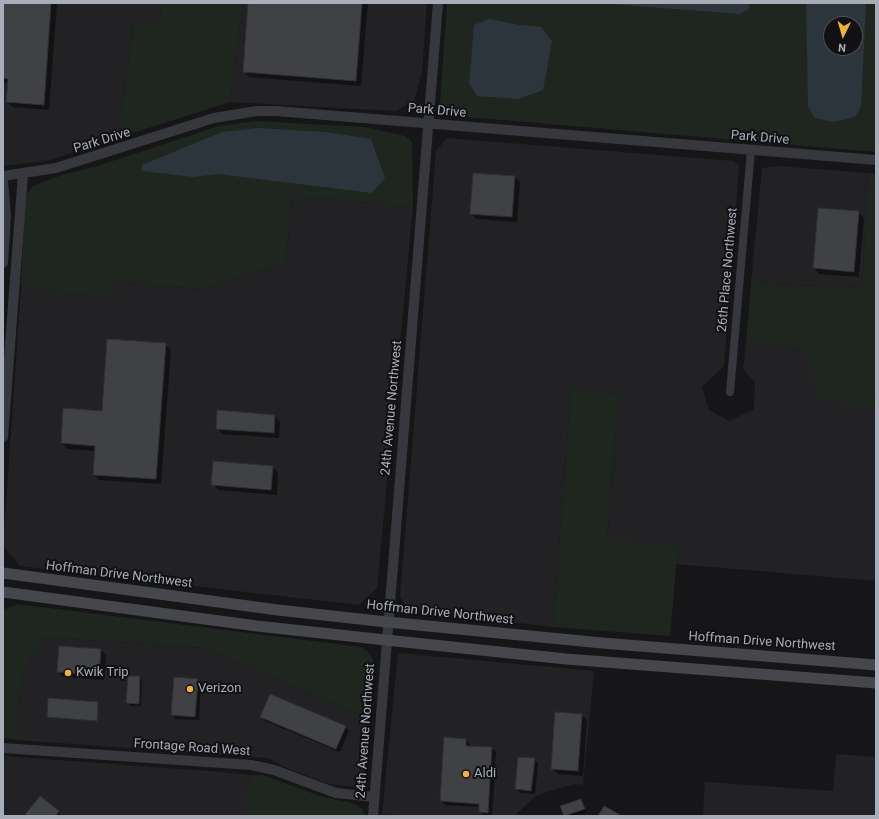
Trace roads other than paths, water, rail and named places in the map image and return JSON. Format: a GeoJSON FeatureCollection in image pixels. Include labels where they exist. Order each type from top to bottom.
{"type":"FeatureCollection","features":[{"type":"Feature","properties":{"kind":"main road","name":"Hoffman Drive Northwest"},"geometry":{"type":"LineString","coordinates":[[3,573],[278,610],[388,622],[602,643],[876,665]]}},
{"type":"Feature","properties":{"kind":"main road"},"geometry":{"type":"LineString","coordinates":[[3,592],[257,626],[566,659],[876,683]]}},
{"type":"Feature","properties":{"kind":"street","name":"24th Avenue Northwest"},"geometry":{"type":"LineString","coordinates":[[373,816],[438,3]]}},
{"type":"Feature","properties":{"kind":"street","name":"Park Drive"},"geometry":{"type":"LineString","coordinates":[[3,176],[56,168],[82,161],[214,118],[238,113],[276,111],[876,160]]}},
{"type":"Feature","properties":{"kind":"street","name":"26th Place Northwest"},"geometry":{"type":"LineString","coordinates":[[730,392],[751,150]]}},
{"type":"Feature","properties":{"kind":"street"},"geometry":{"type":"LineString","coordinates":[[3,437],[23,174]]}},
{"type":"Feature","properties":{"kind":"street"},"geometry":{"type":"LineString","coordinates":[[3,180],[6,216],[3,263]]}},
{"type":"Feature","properties":{"kind":"street","name":"Frontage Road West"},"geometry":{"type":"LineString","coordinates":[[3,748],[250,765],[274,770],[336,794],[374,796]]}},
{"type":"Feature","properties":{"kind":"place","name":"Kwik Trip"},"geometry":{"type":"Point","coordinates":[68,673]}},
{"type":"Feature","properties":{"kind":"place","name":"Verizon"},"geometry":{"type":"Point","coordinates":[190,689]}},
{"type":"Feature","properties":{"kind":"place","name":"Aldi"},"geometry":{"type":"Point","coordinates":[466,774]}}]}
